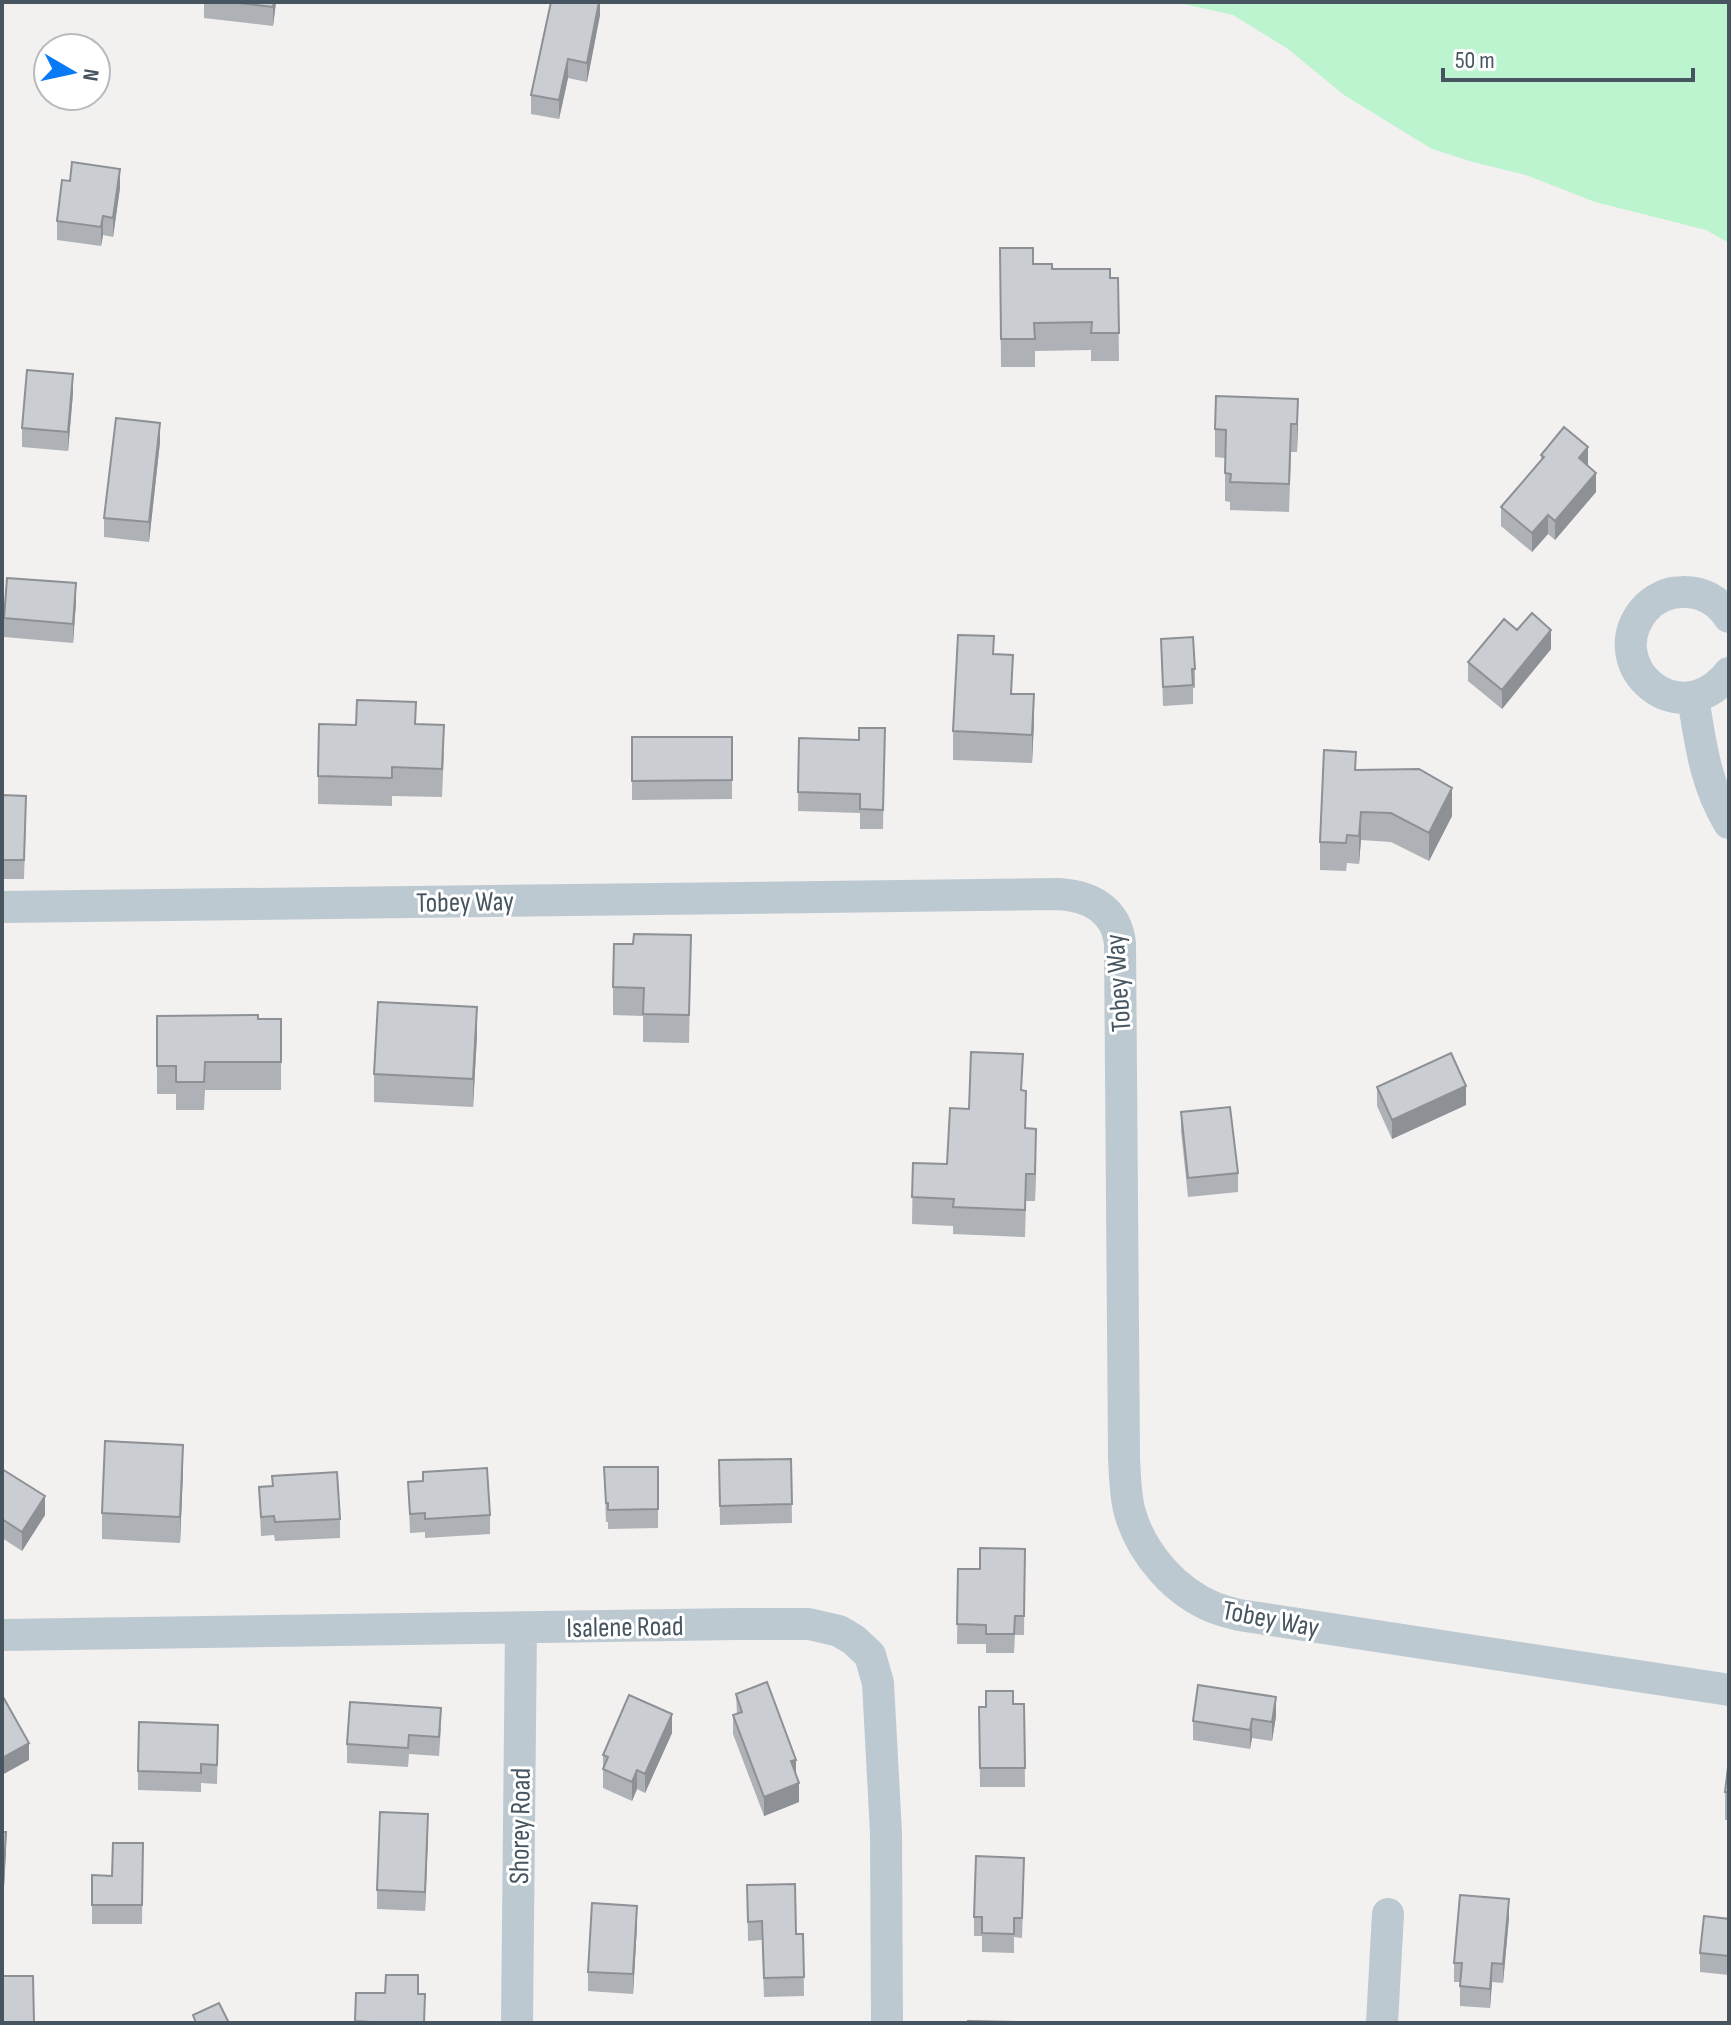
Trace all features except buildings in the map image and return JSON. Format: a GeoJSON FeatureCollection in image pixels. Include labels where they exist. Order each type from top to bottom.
{"type":"FeatureCollection","features":[{"type":"Feature","properties":{"kind":"street"},"geometry":{"type":"LineString","coordinates":[[1729,617],[1718,604],[1699,594],[1667,594],[1647,606],[1631,636],[1632,658],[1643,679],[1671,697],[1704,694],[1729,673]]}},
{"type":"Feature","properties":{"kind":"street"},"geometry":{"type":"LineString","coordinates":[[1693,697],[1705,768],[1729,823]]}},
{"type":"Feature","properties":{"kind":"street","name":"Tobey Way"},"geometry":{"type":"LineString","coordinates":[[2,907],[1059,894],[1078,896],[1095,903],[1111,917],[1120,943],[1124,1457],[1129,1512],[1153,1559],[1191,1595],[1214,1608],[1239,1615],[1729,1690]]}},
{"type":"Feature","properties":{"kind":"street","name":"Isalene Road"},"geometry":{"type":"LineString","coordinates":[[2,1635],[809,1624],[839,1631],[870,1655],[878,1683],[886,1833],[887,2023]]}},
{"type":"Feature","properties":{"kind":"street","name":"Shorey Road"},"geometry":{"type":"LineString","coordinates":[[517,2023],[521,1628]]}},
{"type":"Feature","properties":{"kind":"street"},"geometry":{"type":"LineString","coordinates":[[1382,2023],[1388,1914]]}},
{"type":"Feature","properties":{"kind":"green space"},"geometry":{"type":"Polygon","coordinates":[[[1175,2],[1729,2],[1729,243],[1706,230],[1595,202],[1526,175],[1432,149],[1344,95],[1288,49],[1233,15],[1175,2]]]}}]}
